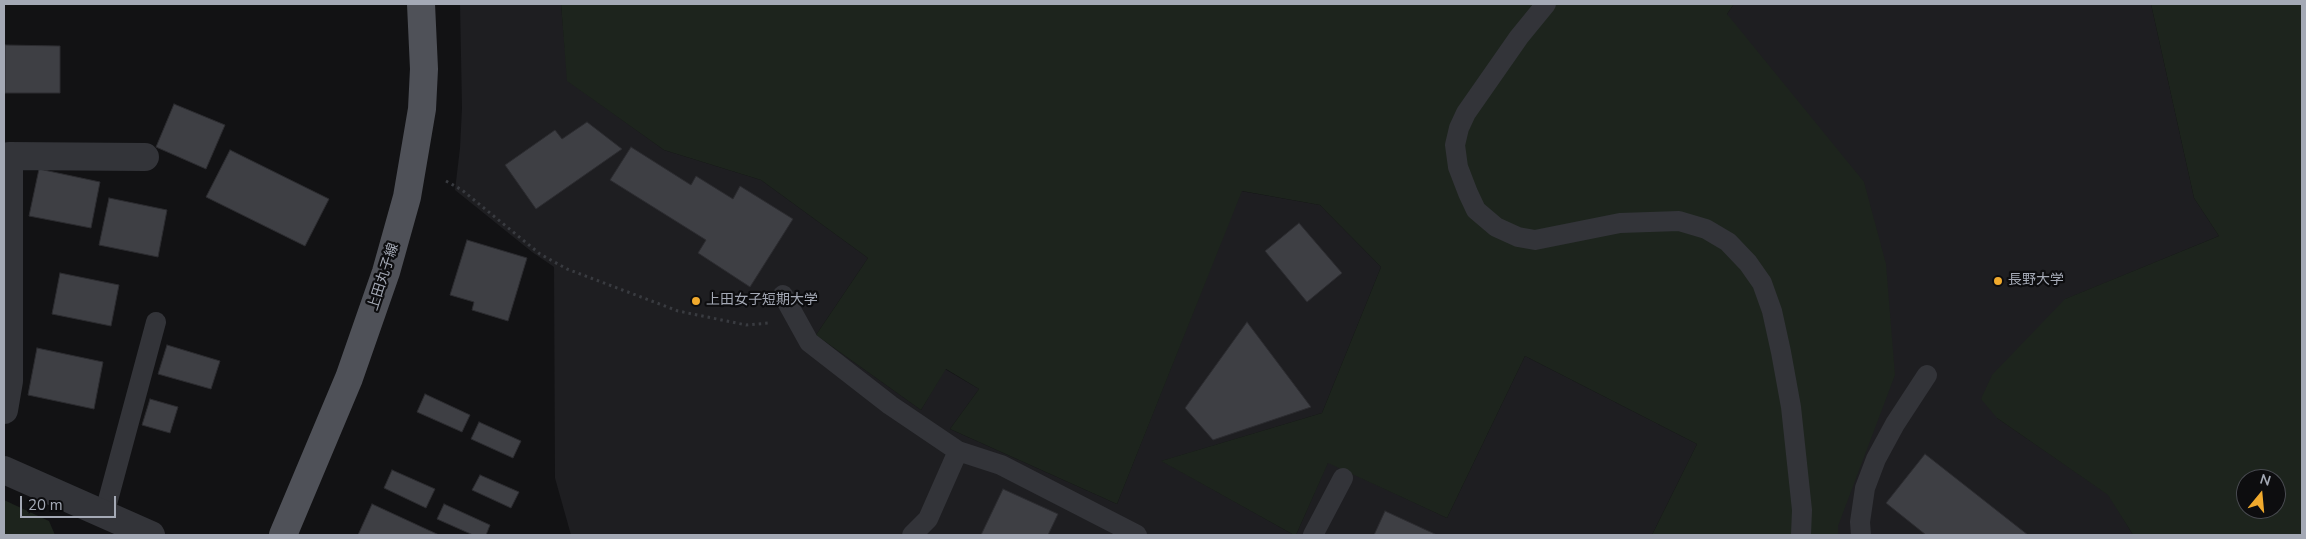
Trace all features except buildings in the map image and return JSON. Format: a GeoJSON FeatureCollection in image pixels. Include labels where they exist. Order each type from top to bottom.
{"type":"FeatureCollection","features":[{"type":"Feature","properties":{"kind":"main road","name":"上田丸子線"},"geometry":{"type":"LineString","coordinates":[[283,535],[349,378],[386,272],[408,197],[422,109],[424,69],[422,4]]}},
{"type":"Feature","properties":{"kind":"street"},"geometry":{"type":"LineString","coordinates":[[4,410],[9,381],[8,156],[145,157]]}},
{"type":"Feature","properties":{"kind":"street"},"geometry":{"type":"LineString","coordinates":[[4,470],[151,535]]}},
{"type":"Feature","properties":{"kind":"lane"},"geometry":{"type":"LineString","coordinates":[[1546,4],[1519,37],[1466,113],[1459,128],[1455,144],[1458,168],[1468,194],[1476,210],[1496,227],[1518,237],[1535,240],[1620,223],[1679,221],[1706,229],[1728,242],[1748,263],[1762,284],[1772,311],[1782,352],[1791,407],[1801,501],[1802,535]]}},
{"type":"Feature","properties":{"kind":"lane"},"geometry":{"type":"LineString","coordinates":[[783,295],[809,342],[890,405],[958,451],[1001,465],[1137,535]]}},
{"type":"Feature","properties":{"kind":"lane"},"geometry":{"type":"LineString","coordinates":[[104,515],[156,322]]}},
{"type":"Feature","properties":{"kind":"lane"},"geometry":{"type":"LineString","coordinates":[[1860,535],[1865,488],[1876,459],[1895,424],[1928,376]]}},
{"type":"Feature","properties":{"kind":"lane"},"geometry":{"type":"LineString","coordinates":[[912,535],[928,519],[958,451]]}},
{"type":"Feature","properties":{"kind":"lane"},"geometry":{"type":"LineString","coordinates":[[1312,535],[1342,478]]}},
{"type":"Feature","properties":{"kind":"path"},"geometry":{"type":"LineString","coordinates":[[446,181],[462,190],[540,254],[567,269],[678,311],[716,320],[746,325],[795,318]]}},
{"type":"Feature","properties":{"kind":"shaded area","name":"上田女子短期大学"},"geometry":{"type":"Polygon","coordinates":[[[460,4],[561,4],[568,81],[664,150],[761,180],[868,258],[816,335],[921,410],[945,369],[979,389],[950,429],[1117,504],[1241,191],[1320,205],[1381,267],[1322,413],[1162,461],[1294,535],[571,535],[555,478],[554,267],[532,252],[455,190],[462,108],[460,4]]]}},
{"type":"Feature","properties":{"kind":"shaded area"},"geometry":{"type":"Polygon","coordinates":[[[561,4],[1734,4],[1727,14],[1864,182],[1886,264],[1895,375],[1838,526],[1838,535],[1652,535],[1697,444],[1525,356],[1447,518],[1328,463],[1296,535],[1294,535],[1161,461],[1322,413],[1381,267],[1320,205],[1242,191],[1117,504],[950,429],[979,389],[946,369],[921,410],[816,335],[868,258],[761,180],[664,150],[567,81],[561,4]]]}},
{"type":"Feature","properties":{"kind":"shaded area","name":"長野大学"},"geometry":{"type":"Polygon","coordinates":[[[1734,4],[2151,4],[2194,198],[2219,236],[2066,299],[1997,418],[2109,495],[2133,535],[1838,535],[1838,526],[1727,14],[1734,4]]]}},
{"type":"Feature","properties":{"kind":"shaded area"},"geometry":{"type":"Polygon","coordinates":[[[2151,4],[2302,4],[2302,535],[2133,535],[2108,495],[1997,418],[1981,399],[1992,375],[2065,299],[2219,236],[2194,198],[2151,4]]]}},
{"type":"Feature","properties":{"kind":"shaded area"},"geometry":{"type":"Polygon","coordinates":[[[1525,356],[1697,444],[1652,535],[1296,535],[1328,462],[1447,518],[1525,356]]]}},
{"type":"Feature","properties":{"kind":"shaded area"},"geometry":{"type":"Polygon","coordinates":[[[4,500],[49,521],[55,535],[4,535],[4,500]]]}},
{"type":"Feature","properties":{"kind":"place","name":"長野大学"},"geometry":{"type":"Point","coordinates":[1998,281]}},
{"type":"Feature","properties":{"kind":"place","name":"上田女子短期大学"},"geometry":{"type":"Point","coordinates":[696,301]}}]}
